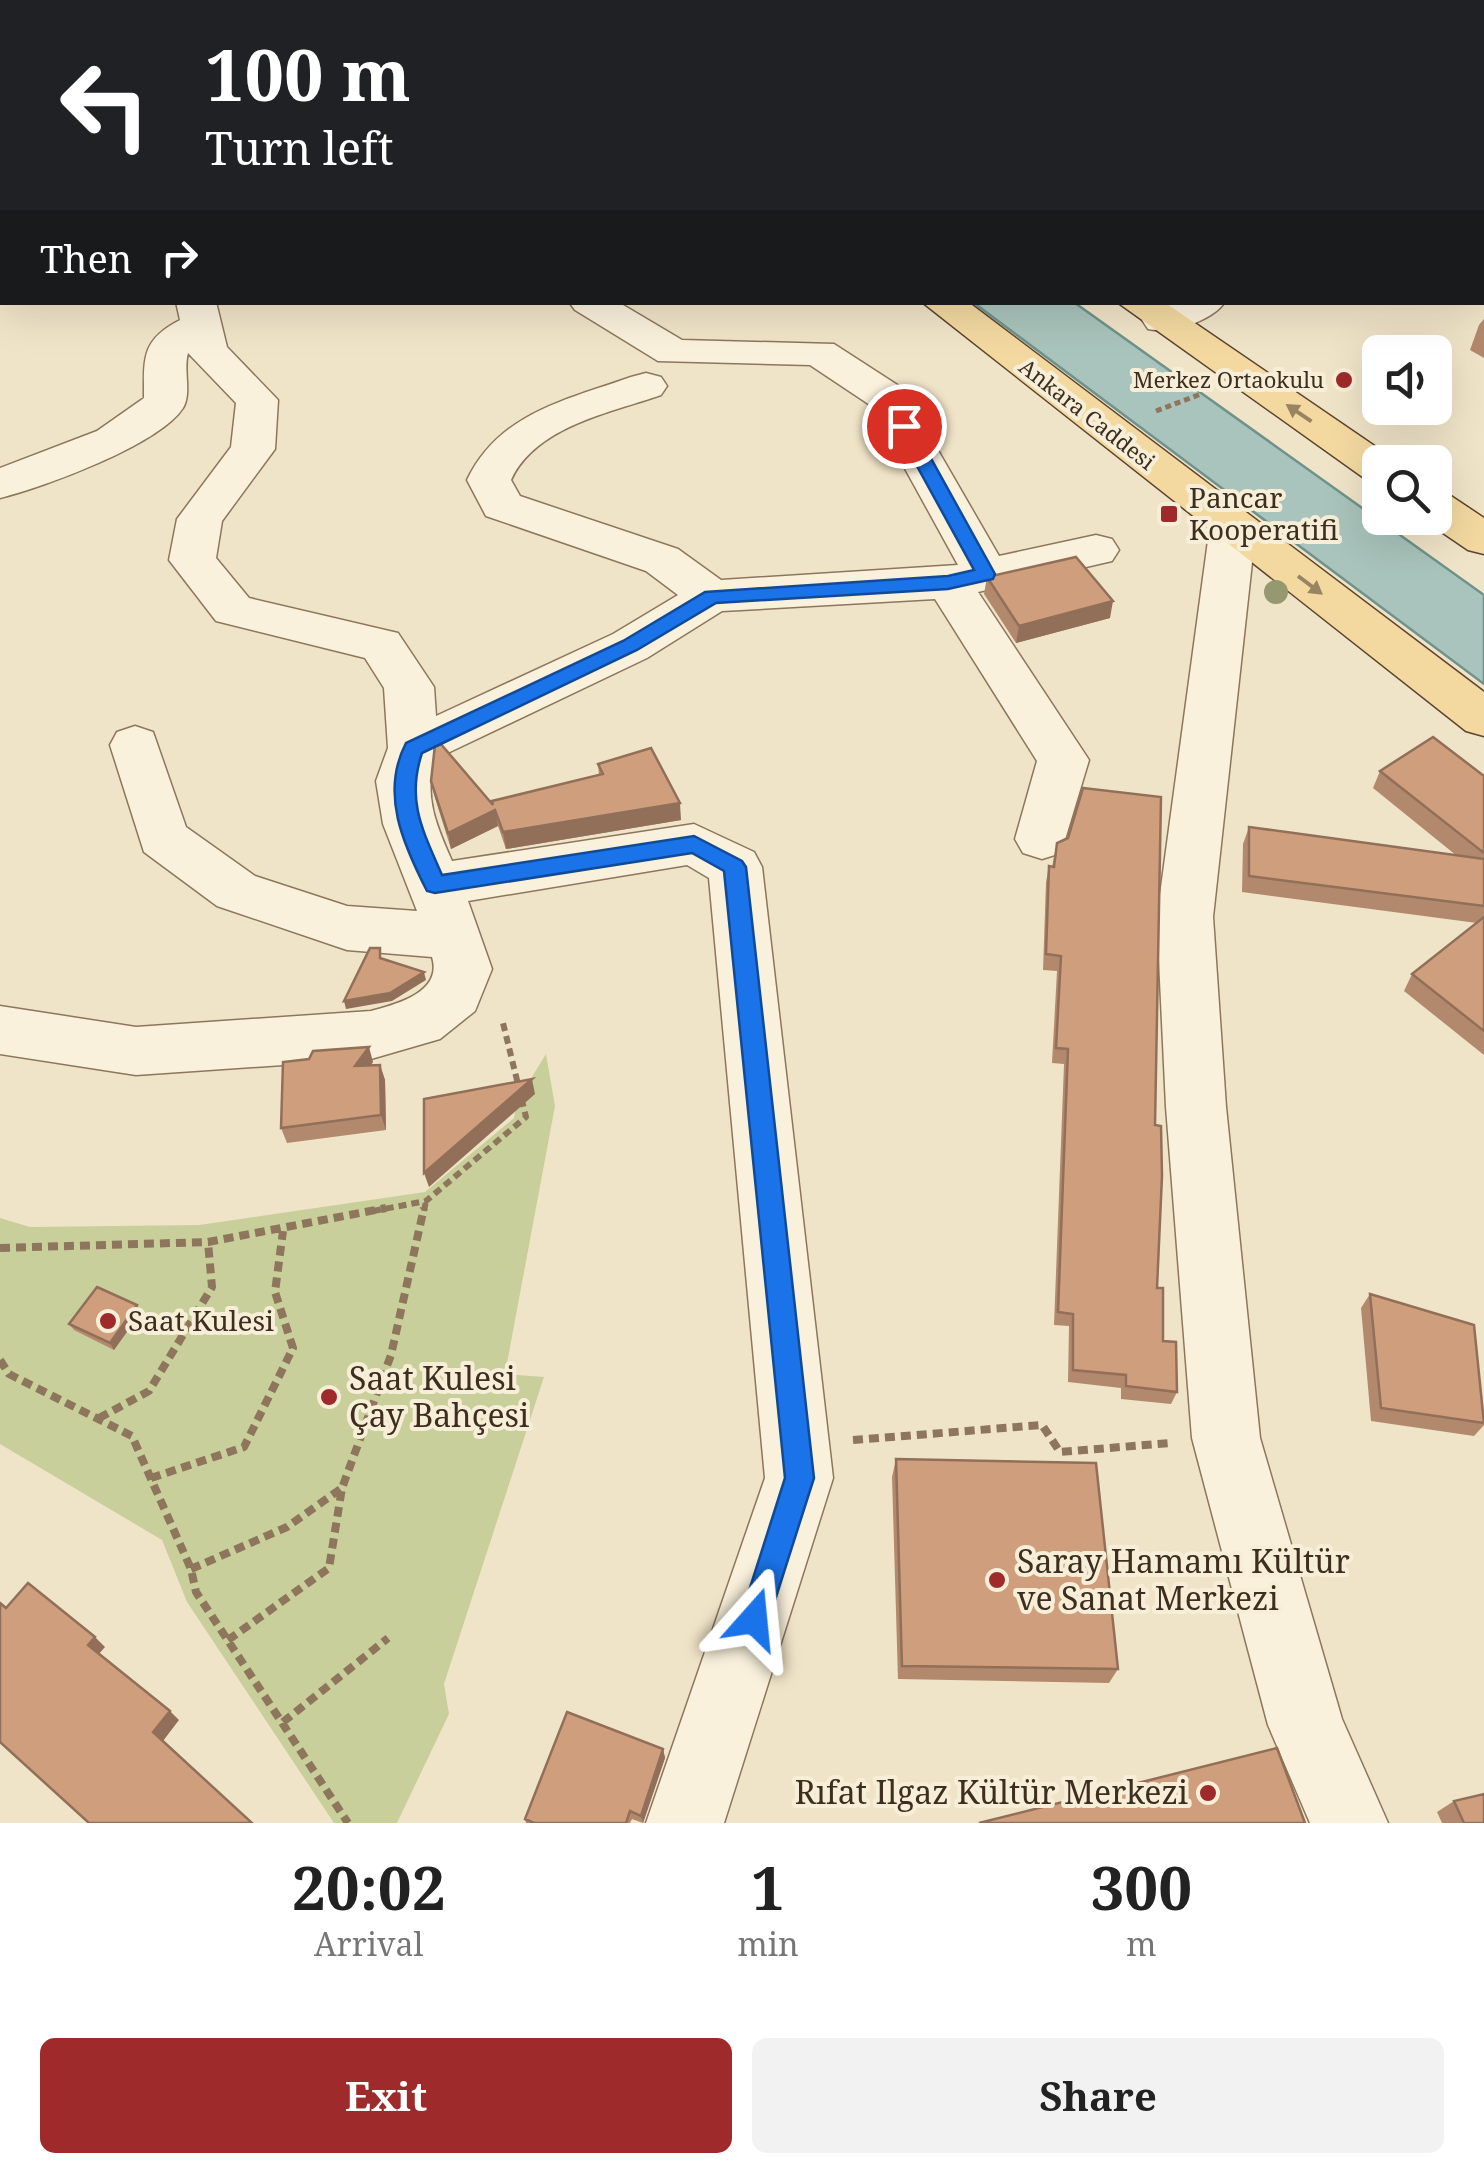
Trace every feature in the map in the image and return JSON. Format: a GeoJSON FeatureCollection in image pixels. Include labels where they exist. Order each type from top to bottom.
{"type":"FeatureCollection","features":[{"type":"Feature","properties":{"kind":"main road","name":"Ankara Caddesi"},"geometry":{"type":"LineString","coordinates":[[946,305],[1484,718]]}},
{"type":"Feature","properties":{"kind":"main road"},"geometry":{"type":"LineString","coordinates":[[1150,311],[1362,456]]}},
{"type":"Feature","properties":{"kind":"main road"},"geometry":{"type":"LineString","coordinates":[[1452,517],[1484,539]]}},
{"type":"Feature","properties":{"kind":"street"},"geometry":{"type":"LineString","coordinates":[[593,305],[673,352],[819,353],[887,397],[967,578],[1063,760],[1042,840]]}},
{"type":"Feature","properties":{"kind":"street"},"geometry":{"type":"LineString","coordinates":[[1150,311],[1187,305]]}},
{"type":"Feature","properties":{"kind":"street"},"geometry":{"type":"LineString","coordinates":[[0,484],[112,441],[166,403],[165,361],[172,340],[198,314]]}},
{"type":"Feature","properties":{"kind":"street"},"geometry":{"type":"LineString","coordinates":[[0,1030],[136,1051],[371,1035],[420,1022],[456,994],[450,930],[409,824],[404,796],[402,782],[413,748],[409,687],[380,645],[233,610],[192,560],[200,518],[253,449],[258,400],[207,351],[198,314]]}},
{"type":"Feature","properties":{"kind":"street"},"geometry":{"type":"LineString","coordinates":[[646,386],[524,434],[494,461],[489,480],[502,506],[662,560],[712,596]]}},
{"type":"Feature","properties":{"kind":"street"},"geometry":{"type":"LineString","coordinates":[[1232,526],[1185,916],[1196,1107],[1226,1438],[1306,1725],[1348,1823]]}},
{"type":"Feature","properties":{"kind":"street"},"geometry":{"type":"LineString","coordinates":[[413,748],[630,646],[712,596],[967,578],[1096,550]]}},
{"type":"Feature","properties":{"kind":"street"},"geometry":{"type":"LineString","coordinates":[[135,744],[163,838],[236,891],[348,928],[450,930],[694,844],[734,867],[800,1478],[685,1823]]}},
{"type":"Feature","properties":{"kind":"path"},"geometry":{"type":"LineString","coordinates":[[1149,414],[1202,393]]}},
{"type":"Feature","properties":{"kind":"path"},"geometry":{"type":"LineString","coordinates":[[0,1248],[208,1242],[283,1231],[426,1201],[526,1117],[492,978],[450,930]]}},
{"type":"Feature","properties":{"kind":"path"},"geometry":{"type":"LineString","coordinates":[[228,1640],[329,1568],[342,1488],[391,1355],[426,1201]]}},
{"type":"Feature","properties":{"kind":"path"},"geometry":{"type":"LineString","coordinates":[[151,1478],[244,1447],[293,1348],[275,1292],[283,1231]]}},
{"type":"Feature","properties":{"kind":"path"},"geometry":{"type":"LineString","coordinates":[[98,1419],[150,1391],[212,1287],[208,1242]]}},
{"type":"Feature","properties":{"kind":"path"},"geometry":{"type":"LineString","coordinates":[[0,1360],[10,1374],[132,1436],[191,1569],[196,1592],[348,1823]]}},
{"type":"Feature","properties":{"kind":"path"},"geometry":{"type":"LineString","coordinates":[[792,1410],[849,1410],[852,1440],[1042,1425],[1060,1452],[1226,1438]]}},
{"type":"Feature","properties":{"kind":"path"},"geometry":{"type":"LineString","coordinates":[[191,1569],[287,1527],[342,1488]]}},
{"type":"Feature","properties":{"kind":"path"},"geometry":{"type":"LineString","coordinates":[[283,1722],[388,1638]]}},
{"type":"Feature","properties":{"kind":"green space"},"geometry":{"type":"Polygon","coordinates":[[[546,1054],[555,1106],[505,1374],[544,1377],[444,1684],[449,1714],[397,1823],[334,1823],[187,1602],[162,1540],[0,1444],[0,1218],[30,1227],[199,1225],[425,1192],[514,1118],[516,1103],[546,1054]]]}},
{"type":"Feature","properties":{"kind":"water"},"geometry":{"type":"Polygon","coordinates":[[[977,305],[1078,305],[1362,508],[1362,535],[1400,535],[1484,595],[1484,684],[977,305]]]}},
{"type":"Feature","properties":{"kind":"building"},"geometry":{"type":"Polygon","coordinates":[[[1076,557],[1113,601],[1019,626],[987,577],[1076,557]]]}},
{"type":"Feature","properties":{"kind":"building"},"geometry":{"type":"Polygon","coordinates":[[[1433,737],[1484,776],[1484,853],[1380,771],[1433,737]]]}},
{"type":"Feature","properties":{"kind":"building"},"geometry":{"type":"Polygon","coordinates":[[[440,743],[493,805],[492,801],[603,774],[598,764],[651,748],[680,803],[503,832],[495,810],[448,833],[431,781],[435,745],[440,743]]]}},
{"type":"Feature","properties":{"kind":"building"},"geometry":{"type":"Polygon","coordinates":[[[1083,788],[1161,797],[1155,1125],[1161,1126],[1162,1176],[1157,1288],[1163,1288],[1163,1341],[1176,1342],[1177,1392],[1126,1386],[1126,1375],[1073,1370],[1073,1314],[1058,1312],[1068,1049],[1056,1048],[1061,956],[1046,954],[1049,866],[1054,867],[1057,843],[1068,838],[1083,788]]]}},
{"type":"Feature","properties":{"kind":"building"},"geometry":{"type":"Polygon","coordinates":[[[1249,827],[1484,859],[1484,906],[1249,876],[1249,827]]]}},
{"type":"Feature","properties":{"kind":"building"},"geometry":{"type":"Polygon","coordinates":[[[1484,917],[1484,1031],[1412,974],[1484,917]]]}},
{"type":"Feature","properties":{"kind":"building"},"geometry":{"type":"Polygon","coordinates":[[[370,948],[380,948],[380,958],[424,972],[390,993],[344,1001],[370,948]]]}},
{"type":"Feature","properties":{"kind":"building"},"geometry":{"type":"Polygon","coordinates":[[[369,1047],[355,1066],[380,1065],[381,1115],[281,1128],[283,1062],[309,1059],[313,1051],[369,1047]]]}},
{"type":"Feature","properties":{"kind":"building"},"geometry":{"type":"Polygon","coordinates":[[[532,1079],[424,1173],[424,1099],[532,1079]]]}},
{"type":"Feature","properties":{"kind":"building","name":"Saat Kulesi"},"geometry":{"type":"Polygon","coordinates":[[[97,1287],[137,1305],[110,1343],[69,1324],[97,1287]]]}},
{"type":"Feature","properties":{"kind":"building"},"geometry":{"type":"Polygon","coordinates":[[[1370,1294],[1474,1325],[1484,1423],[1381,1408],[1370,1294]]]}},
{"type":"Feature","properties":{"kind":"building","name":"Saray Hamamı Kültür ve Sanat Merkezi"},"geometry":{"type":"Polygon","coordinates":[[[896,1459],[1096,1463],[1118,1669],[902,1666],[896,1459]]]}},
{"type":"Feature","properties":{"kind":"building"},"geometry":{"type":"Polygon","coordinates":[[[28,1583],[95,1637],[88,1645],[170,1711],[153,1732],[252,1823],[89,1823],[0,1742],[0,1603],[6,1608],[28,1583]]]}},
{"type":"Feature","properties":{"kind":"building"},"geometry":{"type":"Polygon","coordinates":[[[567,1712],[663,1749],[641,1816],[630,1811],[626,1823],[534,1823],[525,1819],[567,1712]]]}},
{"type":"Feature","properties":{"kind":"building","name":"Rıfat Ilgaz Kültür Merkezi"},"geometry":{"type":"Polygon","coordinates":[[[1277,1748],[1305,1823],[979,1823],[1277,1748]]]}},
{"type":"Feature","properties":{"kind":"building"},"geometry":{"type":"Polygon","coordinates":[[[1484,1794],[1484,1823],[1464,1823],[1454,1801],[1484,1794]]]}},
{"type":"Feature","properties":{"kind":"place","name":"Merkez Ortaokulu"},"geometry":{"type":"Point","coordinates":[1344,380]}},
{"type":"Feature","properties":{"kind":"place","name":"Pancar Kooperatifi"},"geometry":{"type":"Point","coordinates":[1169,514]}},
{"type":"Feature","properties":{"kind":"place","name":"Saat Kulesi"},"geometry":{"type":"Point","coordinates":[108,1321]}},
{"type":"Feature","properties":{"kind":"place","name":"Saat Kulesi Çay Bahçesi"},"geometry":{"type":"Point","coordinates":[329,1397]}},
{"type":"Feature","properties":{"kind":"place","name":"Saray Hamamı Kültür ve Sanat Merkezi"},"geometry":{"type":"Point","coordinates":[997,1580]}},
{"type":"Feature","properties":{"kind":"place","name":"Rıfat Ilgaz Kültür Merkezi"},"geometry":{"type":"Point","coordinates":[1208,1793]}},
{"type":"Feature","properties":{"kind":"route"},"geometry":{"type":"LineString","coordinates":[[754,1619],[800,1478],[734,867],[694,844],[435,885],[409,824],[402,782],[413,748],[630,646],[712,596],[948,583],[986,574],[904,426]]}}]}
